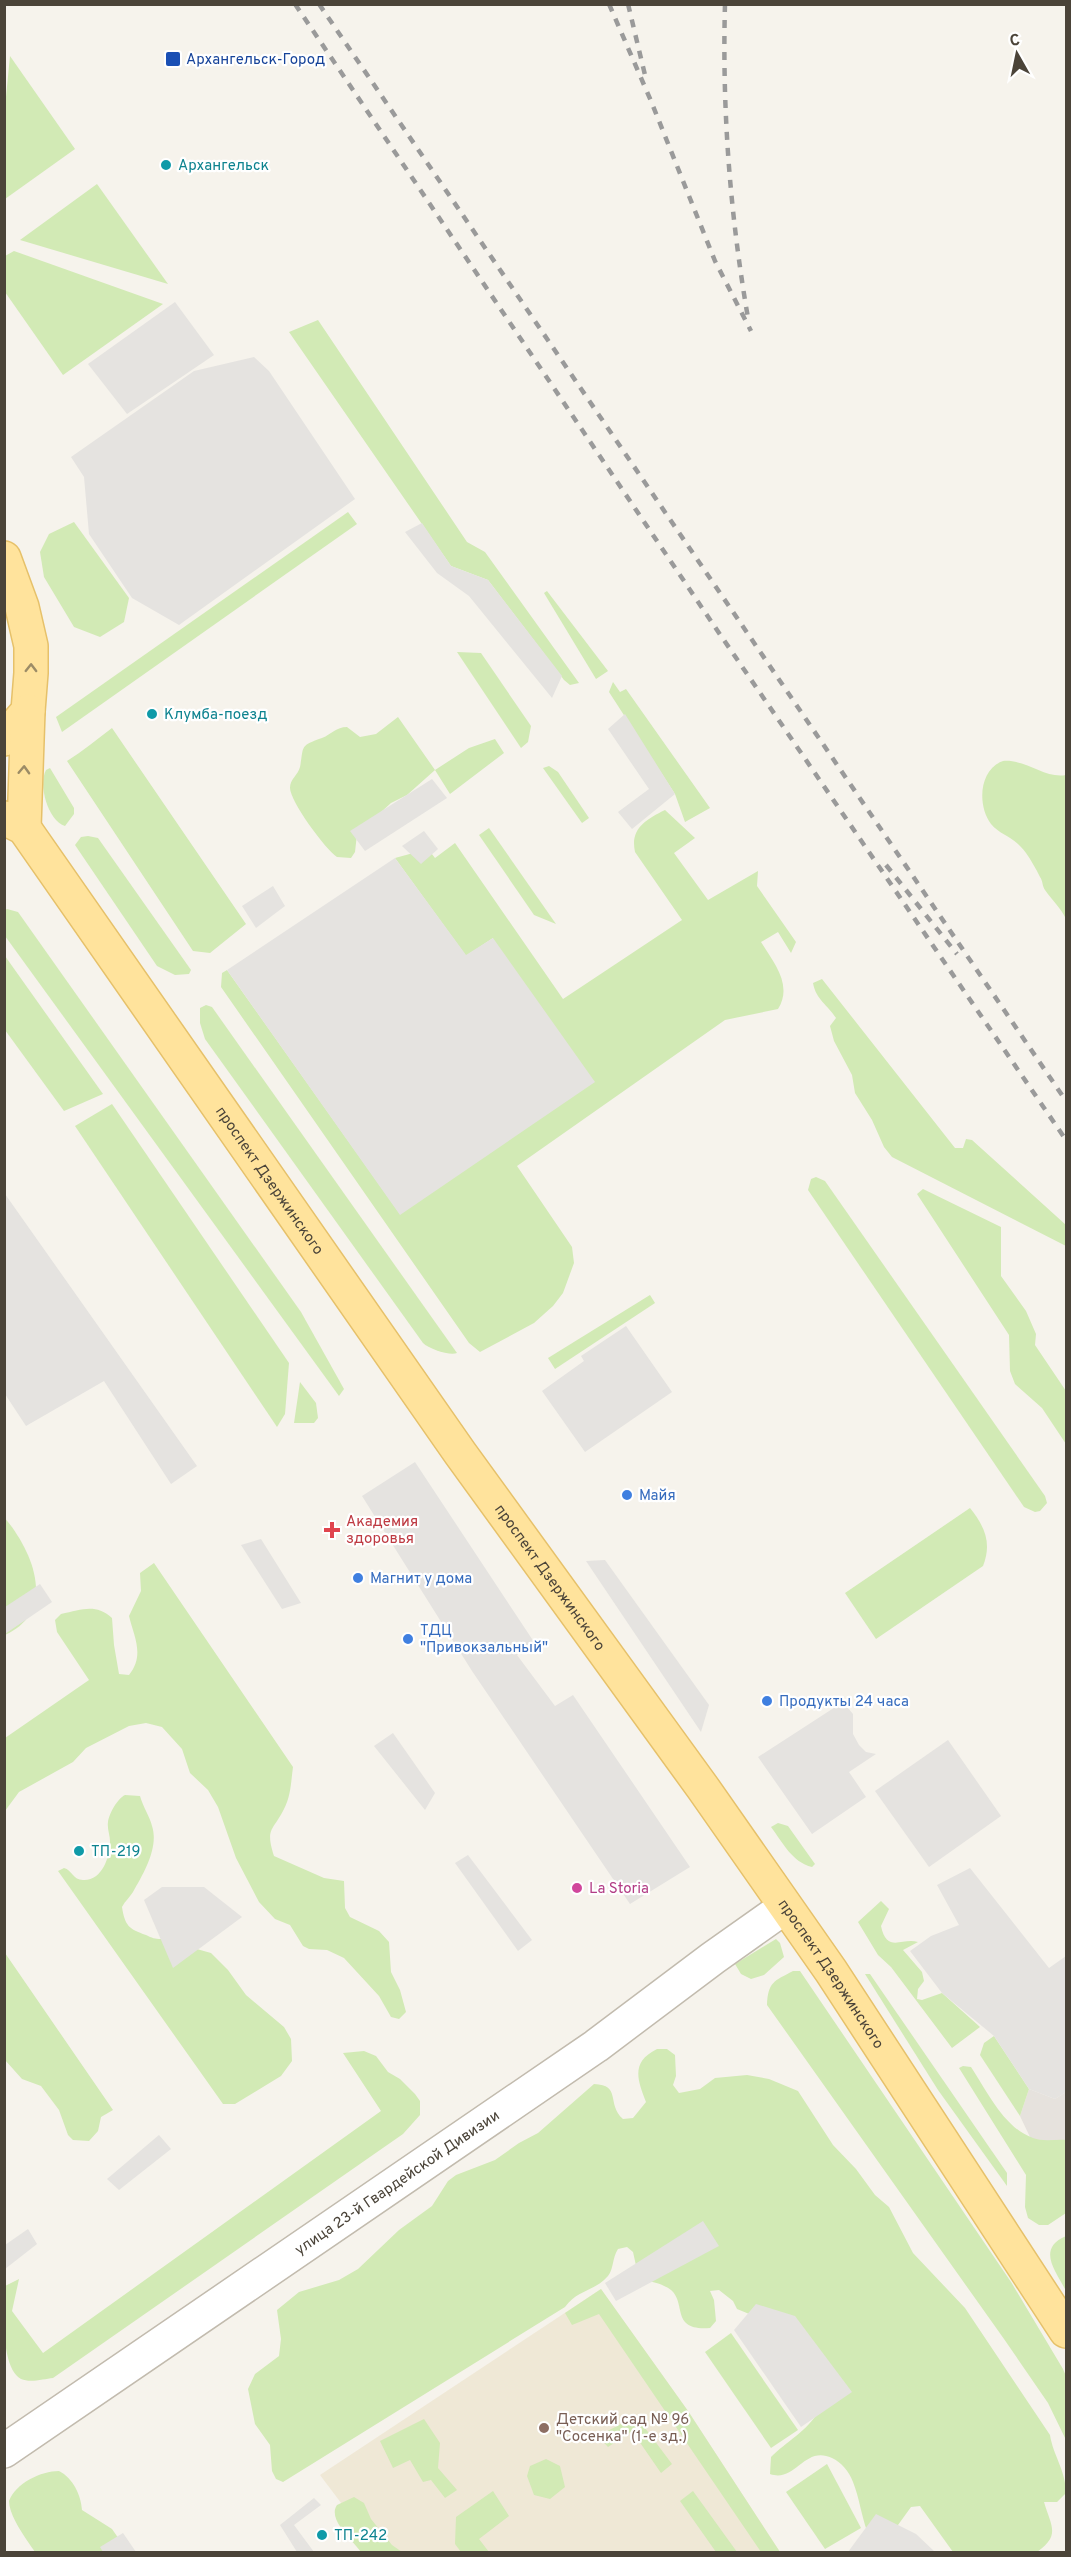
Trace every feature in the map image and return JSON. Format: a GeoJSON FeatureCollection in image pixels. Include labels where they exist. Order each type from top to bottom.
{"type":"FeatureCollection","features":[{"type":"Feature","properties":{"kind":"main road"},"geometry":{"type":"LineString","coordinates":[[4,558],[22,607],[31,646],[28,711],[14,823]]}},
{"type":"Feature","properties":{"kind":"main road"},"geometry":{"type":"LineString","coordinates":[[4,739],[28,711]]}},
{"type":"Feature","properties":{"kind":"main road","name":"проспект Дзержинского"},"geometry":{"type":"LineString","coordinates":[[14,823],[460,1453],[703,1788],[831,1971],[904,2079],[1066,2331]]}},
{"type":"Feature","properties":{"kind":"street","name":"улица 23-й Гвардейской Дивизии"},"geometry":{"type":"LineString","coordinates":[[4,2451],[596,2046],[785,1907]]}},
{"type":"Feature","properties":{"kind":"shaded area"},"geometry":{"type":"Polygon","coordinates":[[[175,302],[214,355],[127,414],[88,364],[175,302]]]}},
{"type":"Feature","properties":{"kind":"shaded area"},"geometry":{"type":"Polygon","coordinates":[[[254,357],[269,371],[355,499],[179,625],[132,598],[89,534],[84,477],[71,457],[194,371],[254,357]]]}},
{"type":"Feature","properties":{"kind":"shaded area"},"geometry":{"type":"Polygon","coordinates":[[[422,523],[451,566],[488,580],[562,676],[552,698],[469,596],[437,573],[405,532],[422,523]]]}},
{"type":"Feature","properties":{"kind":"shaded area"},"geometry":{"type":"Polygon","coordinates":[[[625,714],[675,794],[632,829],[618,812],[649,789],[608,729],[625,714]]]}},
{"type":"Feature","properties":{"kind":"shaded area"},"geometry":{"type":"Polygon","coordinates":[[[432,779],[447,798],[365,851],[350,831],[432,779]]]}},
{"type":"Feature","properties":{"kind":"shaded area"},"geometry":{"type":"Polygon","coordinates":[[[424,831],[438,849],[421,864],[402,846],[424,831]]]}},
{"type":"Feature","properties":{"kind":"shaded area"},"geometry":{"type":"Polygon","coordinates":[[[395,858],[466,955],[493,938],[595,1082],[400,1215],[227,970],[395,858]]]}},
{"type":"Feature","properties":{"kind":"shaded area"},"geometry":{"type":"Polygon","coordinates":[[[273,886],[285,906],[256,928],[242,906],[273,886]]]}},
{"type":"Feature","properties":{"kind":"shaded area"},"geometry":{"type":"Polygon","coordinates":[[[5,1194],[197,1466],[171,1484],[104,1381],[26,1426],[5,1394],[5,1194]]]}},
{"type":"Feature","properties":{"kind":"shaded area"},"geometry":{"type":"Polygon","coordinates":[[[626,1326],[672,1392],[585,1452],[542,1391],[584,1361],[581,1356],[626,1326]]]}},
{"type":"Feature","properties":{"kind":"shaded area"},"geometry":{"type":"Polygon","coordinates":[[[415,1462],[534,1642],[517,1655],[555,1706],[573,1695],[690,1867],[630,1904],[472,1671],[362,1496],[415,1462]]]}},
{"type":"Feature","properties":{"kind":"shaded area"},"geometry":{"type":"Polygon","coordinates":[[[261,1539],[301,1603],[282,1609],[241,1545],[261,1539]]]}},
{"type":"Feature","properties":{"kind":"shaded area"},"geometry":{"type":"Polygon","coordinates":[[[605,1560],[709,1705],[701,1732],[586,1561],[605,1560]]]}},
{"type":"Feature","properties":{"kind":"shaded area"},"geometry":{"type":"Polygon","coordinates":[[[40,1584],[52,1602],[5,1634],[5,1607],[40,1584]]]}},
{"type":"Feature","properties":{"kind":"shaded area"},"geometry":{"type":"Polygon","coordinates":[[[843,1702],[853,1714],[853,1734],[859,1745],[866,1752],[876,1754],[849,1772],[866,1797],[812,1834],[758,1757],[843,1702]]]}},
{"type":"Feature","properties":{"kind":"shaded area"},"geometry":{"type":"Polygon","coordinates":[[[393,1733],[435,1793],[425,1810],[374,1746],[393,1733]]]}},
{"type":"Feature","properties":{"kind":"shaded area"},"geometry":{"type":"Polygon","coordinates":[[[948,1740],[1001,1816],[929,1867],[875,1791],[948,1740]]]}},
{"type":"Feature","properties":{"kind":"shaded area"},"geometry":{"type":"Polygon","coordinates":[[[468,1855],[532,1940],[518,1951],[455,1863],[468,1855]]]}},
{"type":"Feature","properties":{"kind":"shaded area"},"geometry":{"type":"Polygon","coordinates":[[[970,1868],[1049,1968],[1066,1956],[1066,2092],[1055,2099],[1029,2089],[994,2036],[942,1993],[910,1951],[931,1936],[959,1925],[937,1885],[970,1868]]]}},
{"type":"Feature","properties":{"kind":"shaded area"},"geometry":{"type":"Polygon","coordinates":[[[162,1887],[204,1887],[242,1917],[173,1968],[144,1900],[162,1887]]]}},
{"type":"Feature","properties":{"kind":"shaded area"},"geometry":{"type":"Polygon","coordinates":[[[1029,2089],[1055,2099],[1066,2092],[1066,2213],[1020,2116],[1029,2089]]]}},
{"type":"Feature","properties":{"kind":"shaded area"},"geometry":{"type":"Polygon","coordinates":[[[159,2135],[171,2149],[119,2190],[107,2179],[159,2135]]]}},
{"type":"Feature","properties":{"kind":"shaded area"},"geometry":{"type":"Polygon","coordinates":[[[703,2221],[719,2246],[616,2301],[605,2283],[703,2221]]]}},
{"type":"Feature","properties":{"kind":"shaded area"},"geometry":{"type":"Polygon","coordinates":[[[28,2229],[37,2244],[5,2269],[5,2245],[28,2229]]]}},
{"type":"Feature","properties":{"kind":"shaded area","name":"Детский сад № 96 \"Сосенка\" (1-е зд.)"},"geometry":{"type":"Polygon","coordinates":[[[601,2289],[688,2411],[780,2552],[378,2552],[320,2475],[601,2289]]]}},
{"type":"Feature","properties":{"kind":"shaded area"},"geometry":{"type":"Polygon","coordinates":[[[756,2304],[795,2316],[852,2392],[801,2427],[734,2330],[756,2304]]]}},
{"type":"Feature","properties":{"kind":"shaded area"},"geometry":{"type":"Polygon","coordinates":[[[314,2498],[321,2505],[294,2525],[314,2552],[297,2552],[280,2525],[314,2498]]]}},
{"type":"Feature","properties":{"kind":"shaded area"},"geometry":{"type":"Polygon","coordinates":[[[876,2514],[916,2534],[935,2552],[848,2552],[876,2514]]]}},
{"type":"Feature","properties":{"kind":"shaded area"},"geometry":{"type":"Polygon","coordinates":[[[123,2533],[136,2552],[103,2552],[100,2547],[123,2533]]]}},
{"type":"Feature","properties":{"kind":"green space"},"geometry":{"type":"Polygon","coordinates":[[[10,56],[75,149],[5,199],[4,117],[10,56]]]}},
{"type":"Feature","properties":{"kind":"green space"},"geometry":{"type":"Polygon","coordinates":[[[97,184],[168,284],[20,240],[97,184]]]}},
{"type":"Feature","properties":{"kind":"green space"},"geometry":{"type":"Polygon","coordinates":[[[14,251],[163,304],[63,375],[5,292],[5,256],[14,251]]]}},
{"type":"Feature","properties":{"kind":"green space"},"geometry":{"type":"Polygon","coordinates":[[[318,320],[467,542],[485,552],[579,683],[570,685],[564,680],[488,580],[451,566],[289,332],[318,320]]]}},
{"type":"Feature","properties":{"kind":"green space"},"geometry":{"type":"Polygon","coordinates":[[[348,512],[357,524],[62,732],[56,717],[348,512]]]}},
{"type":"Feature","properties":{"kind":"green space"},"geometry":{"type":"Polygon","coordinates":[[[74,522],[129,598],[124,622],[100,637],[74,627],[44,577],[40,552],[49,534],[74,522]]]}},
{"type":"Feature","properties":{"kind":"green space"},"geometry":{"type":"Polygon","coordinates":[[[547,591],[608,671],[596,679],[544,593],[547,591]]]}},
{"type":"Feature","properties":{"kind":"green space"},"geometry":{"type":"Polygon","coordinates":[[[457,652],[481,653],[531,726],[528,742],[521,748],[457,652]]]}},
{"type":"Feature","properties":{"kind":"green space"},"geometry":{"type":"Polygon","coordinates":[[[613,682],[620,692],[626,689],[710,808],[685,822],[675,794],[609,692],[613,682]]]}},
{"type":"Feature","properties":{"kind":"green space"},"geometry":{"type":"Polygon","coordinates":[[[398,717],[435,770],[407,795],[391,803],[357,834],[355,852],[351,858],[337,857],[309,824],[290,788],[299,770],[304,748],[309,743],[343,727],[347,727],[360,737],[376,734],[398,717]]]}},
{"type":"Feature","properties":{"kind":"green space"},"geometry":{"type":"Polygon","coordinates":[[[112,728],[246,924],[210,953],[193,951],[67,761],[112,728]]]}},
{"type":"Feature","properties":{"kind":"green space"},"geometry":{"type":"Polygon","coordinates":[[[495,739],[504,753],[450,794],[435,770],[469,748],[495,739]]]}},
{"type":"Feature","properties":{"kind":"green space"},"geometry":{"type":"Polygon","coordinates":[[[1003,761],[1020,763],[1051,774],[1066,775],[1066,919],[1044,888],[1026,853],[1017,843],[995,828],[987,816],[982,798],[985,780],[995,765],[1003,761]]]}},
{"type":"Feature","properties":{"kind":"green space"},"geometry":{"type":"Polygon","coordinates":[[[549,766],[558,772],[589,818],[582,823],[543,768],[549,766]]]}},
{"type":"Feature","properties":{"kind":"green space"},"geometry":{"type":"Polygon","coordinates":[[[50,768],[74,808],[74,814],[65,826],[54,817],[46,802],[43,784],[46,770],[50,768]]]}},
{"type":"Feature","properties":{"kind":"green space"},"geometry":{"type":"Polygon","coordinates":[[[665,810],[695,838],[674,853],[708,900],[758,871],[757,886],[796,942],[791,953],[778,932],[761,942],[780,974],[783,983],[782,1000],[778,1009],[725,1020],[517,1166],[572,1247],[574,1263],[563,1293],[553,1306],[534,1323],[480,1352],[469,1343],[221,987],[222,973],[227,970],[400,1214],[493,938],[466,956],[395,858],[428,849],[435,858],[455,843],[563,999],[682,920],[635,852],[637,831],[645,822],[665,810]]]}},
{"type":"Feature","properties":{"kind":"green space"},"geometry":{"type":"Polygon","coordinates":[[[489,828],[556,924],[534,915],[479,835],[489,828]]]}},
{"type":"Feature","properties":{"kind":"green space"},"geometry":{"type":"Polygon","coordinates":[[[81,837],[98,838],[191,970],[189,974],[175,975],[157,966],[75,845],[81,837]]]}},
{"type":"Feature","properties":{"kind":"green space"},"geometry":{"type":"Polygon","coordinates":[[[5,910],[18,912],[301,1312],[344,1389],[339,1396],[5,936],[5,910]]]}},
{"type":"Feature","properties":{"kind":"green space"},"geometry":{"type":"Polygon","coordinates":[[[4,956],[103,1094],[64,1111],[5,1030],[4,956]]]}},
{"type":"Feature","properties":{"kind":"green space"},"geometry":{"type":"Polygon","coordinates":[[[822,979],[955,1148],[963,1148],[966,1139],[972,1140],[1066,1225],[1066,1246],[892,1157],[884,1147],[872,1120],[855,1093],[852,1075],[834,1041],[830,1026],[836,1018],[819,998],[813,983],[822,979]]]}},
{"type":"Feature","properties":{"kind":"green space"},"geometry":{"type":"Polygon","coordinates":[[[206,1005],[212,1007],[457,1353],[450,1354],[430,1348],[423,1343],[205,1039],[200,1023],[200,1008],[206,1005]]]}},
{"type":"Feature","properties":{"kind":"green space"},"geometry":{"type":"Polygon","coordinates":[[[112,1104],[289,1363],[285,1414],[277,1427],[75,1126],[112,1104]]]}},
{"type":"Feature","properties":{"kind":"green space"},"geometry":{"type":"Polygon","coordinates":[[[816,1177],[825,1181],[1045,1496],[1047,1503],[1040,1511],[1035,1512],[1024,1507],[808,1190],[811,1179],[816,1177]]]}},
{"type":"Feature","properties":{"kind":"green space"},"geometry":{"type":"Polygon","coordinates":[[[923,1189],[1001,1227],[1001,1276],[1026,1311],[1036,1334],[1035,1345],[1066,1391],[1066,1444],[1042,1408],[1015,1384],[1010,1371],[1009,1335],[917,1194],[923,1189]]]}},
{"type":"Feature","properties":{"kind":"green space"},"geometry":{"type":"Polygon","coordinates":[[[650,1295],[655,1303],[555,1369],[548,1358],[650,1295]]]}},
{"type":"Feature","properties":{"kind":"green space"},"geometry":{"type":"Polygon","coordinates":[[[300,1382],[316,1403],[318,1418],[314,1423],[294,1423],[300,1382]]]}},
{"type":"Feature","properties":{"kind":"green space"},"geometry":{"type":"Polygon","coordinates":[[[970,1508],[980,1522],[987,1543],[983,1566],[876,1639],[845,1593],[970,1508]]]}},
{"type":"Feature","properties":{"kind":"green space"},"geometry":{"type":"Polygon","coordinates":[[[4,1517],[24,1546],[31,1563],[36,1596],[31,1611],[21,1624],[5,1635],[4,1517]]]}},
{"type":"Feature","properties":{"kind":"green space"},"geometry":{"type":"Polygon","coordinates":[[[154,1563],[293,1767],[288,1799],[270,1835],[274,1856],[324,1878],[344,1881],[345,1908],[350,1917],[379,1931],[389,1942],[391,1972],[400,1990],[406,2012],[399,2019],[391,2017],[379,1996],[344,1958],[327,1950],[309,1949],[303,1946],[290,1925],[275,1919],[259,1902],[236,1858],[218,1807],[208,1790],[190,1773],[182,1749],[162,1727],[146,1723],[129,1726],[86,1748],[73,1762],[19,1792],[5,1811],[5,1738],[89,1680],[57,1632],[55,1620],[61,1614],[82,1610],[94,1609],[106,1613],[112,1618],[119,1674],[129,1675],[134,1668],[137,1646],[129,1616],[141,1591],[140,1573],[154,1563]]]}},
{"type":"Feature","properties":{"kind":"green space"},"geometry":{"type":"Polygon","coordinates":[[[125,1795],[140,1796],[154,1834],[152,1851],[146,1868],[122,1907],[126,1923],[136,1931],[152,1938],[211,1953],[228,1970],[246,1995],[284,2027],[291,2039],[292,2061],[281,2076],[235,2104],[223,2104],[58,1871],[64,1868],[83,1880],[95,1877],[100,1872],[104,1867],[110,1847],[109,1819],[116,1803],[125,1795]]]}},
{"type":"Feature","properties":{"kind":"green space"},"geometry":{"type":"Polygon","coordinates":[[[778,1823],[788,1826],[815,1864],[812,1867],[799,1861],[784,1845],[771,1827],[778,1823]]]}},
{"type":"Feature","properties":{"kind":"green space"},"geometry":{"type":"Polygon","coordinates":[[[881,1901],[889,1909],[881,1926],[887,1940],[896,1943],[918,1942],[903,1950],[922,1972],[924,1981],[918,1989],[917,1999],[922,2000],[942,1993],[980,2027],[952,2048],[891,1967],[878,1955],[858,1922],[881,1901]]]}},
{"type":"Feature","properties":{"kind":"green space"},"geometry":{"type":"Polygon","coordinates":[[[776,1939],[780,1943],[784,1957],[764,1975],[751,1979],[741,1974],[735,1964],[776,1939]]]}},
{"type":"Feature","properties":{"kind":"green space"},"geometry":{"type":"Polygon","coordinates":[[[5,1953],[113,2110],[101,2117],[98,2131],[89,2141],[73,2140],[68,2135],[59,2110],[41,2086],[22,2079],[5,2060],[5,1953]]]}},
{"type":"Feature","properties":{"kind":"green space"},"geometry":{"type":"Polygon","coordinates":[[[793,1971],[800,1971],[1011,2282],[1063,2369],[1066,2376],[1066,2440],[1048,2403],[767,2005],[773,1983],[793,1971]]]}},
{"type":"Feature","properties":{"kind":"green space"},"geometry":{"type":"Polygon","coordinates":[[[865,1974],[870,1974],[1007,2173],[1007,2186],[938,2090],[865,1974]]]}},
{"type":"Feature","properties":{"kind":"green space"},"geometry":{"type":"Polygon","coordinates":[[[994,2036],[1029,2089],[1020,2116],[980,2055],[984,2043],[994,2036]]]}},
{"type":"Feature","properties":{"kind":"green space"},"geometry":{"type":"Polygon","coordinates":[[[657,2049],[667,2049],[675,2055],[676,2076],[673,2085],[679,2093],[700,2089],[715,2078],[747,2075],[769,2079],[798,2091],[833,2145],[856,2169],[875,2195],[889,2207],[913,2253],[965,2308],[1050,2435],[1064,2477],[1066,2493],[1057,2502],[1044,2502],[1052,2535],[1037,2552],[953,2552],[920,2506],[911,2507],[898,2525],[895,2535],[867,2531],[851,2478],[839,2462],[822,2455],[814,2456],[787,2473],[770,2474],[771,2457],[803,2430],[818,2412],[776,2325],[737,2309],[733,2301],[719,2290],[710,2291],[714,2300],[716,2321],[710,2328],[697,2328],[689,2325],[684,2321],[676,2296],[671,2290],[660,2284],[639,2279],[633,2252],[627,2247],[618,2249],[610,2273],[603,2281],[575,2297],[565,2307],[283,2482],[276,2479],[272,2471],[270,2445],[255,2424],[248,2389],[255,2374],[279,2356],[281,2339],[277,2310],[299,2292],[339,2280],[358,2269],[399,2230],[432,2206],[448,2181],[456,2175],[495,2160],[538,2133],[594,2084],[608,2088],[615,2107],[623,2119],[633,2118],[646,2102],[640,2086],[638,2072],[640,2065],[649,2054],[657,2049]]]}},
{"type":"Feature","properties":{"kind":"green space"},"geometry":{"type":"Polygon","coordinates":[[[364,2051],[376,2056],[388,2072],[400,2079],[420,2101],[420,2115],[403,2134],[53,2378],[25,2380],[14,2373],[6,2350],[5,2286],[19,2279],[12,2311],[43,2353],[381,2111],[343,2053],[364,2051]]]}},
{"type":"Feature","properties":{"kind":"green space"},"geometry":{"type":"Polygon","coordinates":[[[971,2067],[997,2108],[1013,2126],[1033,2138],[1066,2140],[1066,2213],[1048,2225],[1039,2225],[1028,2218],[1025,2207],[1026,2175],[959,2068],[971,2067]]]}},
{"type":"Feature","properties":{"kind":"green space"},"geometry":{"type":"Polygon","coordinates":[[[1066,2236],[1066,2291],[1054,2268],[1050,2254],[1057,2241],[1066,2236]]]}},
{"type":"Feature","properties":{"kind":"green space"},"geometry":{"type":"Polygon","coordinates":[[[601,2289],[688,2411],[780,2552],[761,2552],[599,2314],[572,2325],[565,2313],[601,2289]]]}},
{"type":"Feature","properties":{"kind":"green space"},"geometry":{"type":"Polygon","coordinates":[[[731,2333],[798,2430],[771,2448],[705,2352],[731,2333]]]}},
{"type":"Feature","properties":{"kind":"green space"},"geometry":{"type":"Polygon","coordinates":[[[636,2416],[672,2464],[661,2473],[632,2431],[608,2447],[598,2436],[636,2416]]]}},
{"type":"Feature","properties":{"kind":"green space"},"geometry":{"type":"Polygon","coordinates":[[[424,2419],[440,2443],[438,2468],[457,2490],[445,2498],[431,2480],[423,2482],[410,2460],[393,2468],[380,2441],[424,2419]]]}},
{"type":"Feature","properties":{"kind":"green space"},"geometry":{"type":"Polygon","coordinates":[[[546,2459],[560,2466],[565,2487],[550,2499],[534,2495],[527,2476],[530,2466],[546,2459]]]}},
{"type":"Feature","properties":{"kind":"green space"},"geometry":{"type":"Polygon","coordinates":[[[827,2464],[861,2528],[825,2549],[786,2492],[827,2464]]]}},
{"type":"Feature","properties":{"kind":"green space"},"geometry":{"type":"Polygon","coordinates":[[[59,2471],[75,2488],[82,2510],[112,2529],[128,2552],[35,2552],[15,2520],[9,2501],[17,2489],[30,2479],[59,2471]]]}},
{"type":"Feature","properties":{"kind":"green space"},"geometry":{"type":"Polygon","coordinates":[[[493,2491],[509,2516],[479,2539],[489,2552],[461,2552],[455,2544],[456,2517],[493,2491]]]}},
{"type":"Feature","properties":{"kind":"green space"},"geometry":{"type":"Polygon","coordinates":[[[693,2491],[737,2552],[716,2552],[680,2501],[693,2491]]]}},
{"type":"Feature","properties":{"kind":"green space"},"geometry":{"type":"Polygon","coordinates":[[[354,2497],[364,2503],[371,2519],[392,2545],[402,2552],[361,2552],[342,2530],[335,2517],[337,2505],[354,2497]]]}},
{"type":"Feature","properties":{"kind":"railway"},"geometry":{"type":"LineString","coordinates":[[295,4],[717,630],[1066,1140]]}},
{"type":"Feature","properties":{"kind":"railway"},"geometry":{"type":"LineString","coordinates":[[319,4],[1066,1101]]}},
{"type":"Feature","properties":{"kind":"railway"},"geometry":{"type":"LineString","coordinates":[[609,4],[651,101],[715,261],[751,331]]}},
{"type":"Feature","properties":{"kind":"railway"},"geometry":{"type":"LineString","coordinates":[[628,4],[645,75]]}},
{"type":"Feature","properties":{"kind":"railway"},"geometry":{"type":"LineString","coordinates":[[725,4],[726,123],[736,240],[748,318]]}},
{"type":"Feature","properties":{"kind":"railway"},"geometry":{"type":"LineString","coordinates":[[886,865],[957,954]]}},
{"type":"Feature","properties":{"kind":"place","name":"Архангельск-Город"},"geometry":{"type":"Point","coordinates":[173,59]}},
{"type":"Feature","properties":{"kind":"place","name":"Архангельск"},"geometry":{"type":"Point","coordinates":[166,165]}},
{"type":"Feature","properties":{"kind":"place","name":"Клумба-поезд"},"geometry":{"type":"Point","coordinates":[152,714]}},
{"type":"Feature","properties":{"kind":"place","name":"Майя"},"geometry":{"type":"Point","coordinates":[627,1495]}},
{"type":"Feature","properties":{"kind":"place","name":"Академия здоровья"},"geometry":{"type":"Point","coordinates":[332,1530]}},
{"type":"Feature","properties":{"kind":"place","name":"Магнит у дома"},"geometry":{"type":"Point","coordinates":[358,1578]}},
{"type":"Feature","properties":{"kind":"place","name":"ТДЦ \"Привокзальный\""},"geometry":{"type":"Point","coordinates":[408,1639]}},
{"type":"Feature","properties":{"kind":"place","name":"Продукты 24 часа"},"geometry":{"type":"Point","coordinates":[767,1701]}},
{"type":"Feature","properties":{"kind":"place","name":"ТП-219"},"geometry":{"type":"Point","coordinates":[79,1851]}},
{"type":"Feature","properties":{"kind":"place","name":"La Storia"},"geometry":{"type":"Point","coordinates":[577,1888]}},
{"type":"Feature","properties":{"kind":"place","name":"Детский сад № 96 \"Сосенка\" (1-е зд.)"},"geometry":{"type":"Point","coordinates":[544,2428]}},
{"type":"Feature","properties":{"kind":"place","name":"ТП-242"},"geometry":{"type":"Point","coordinates":[322,2535]}}]}
